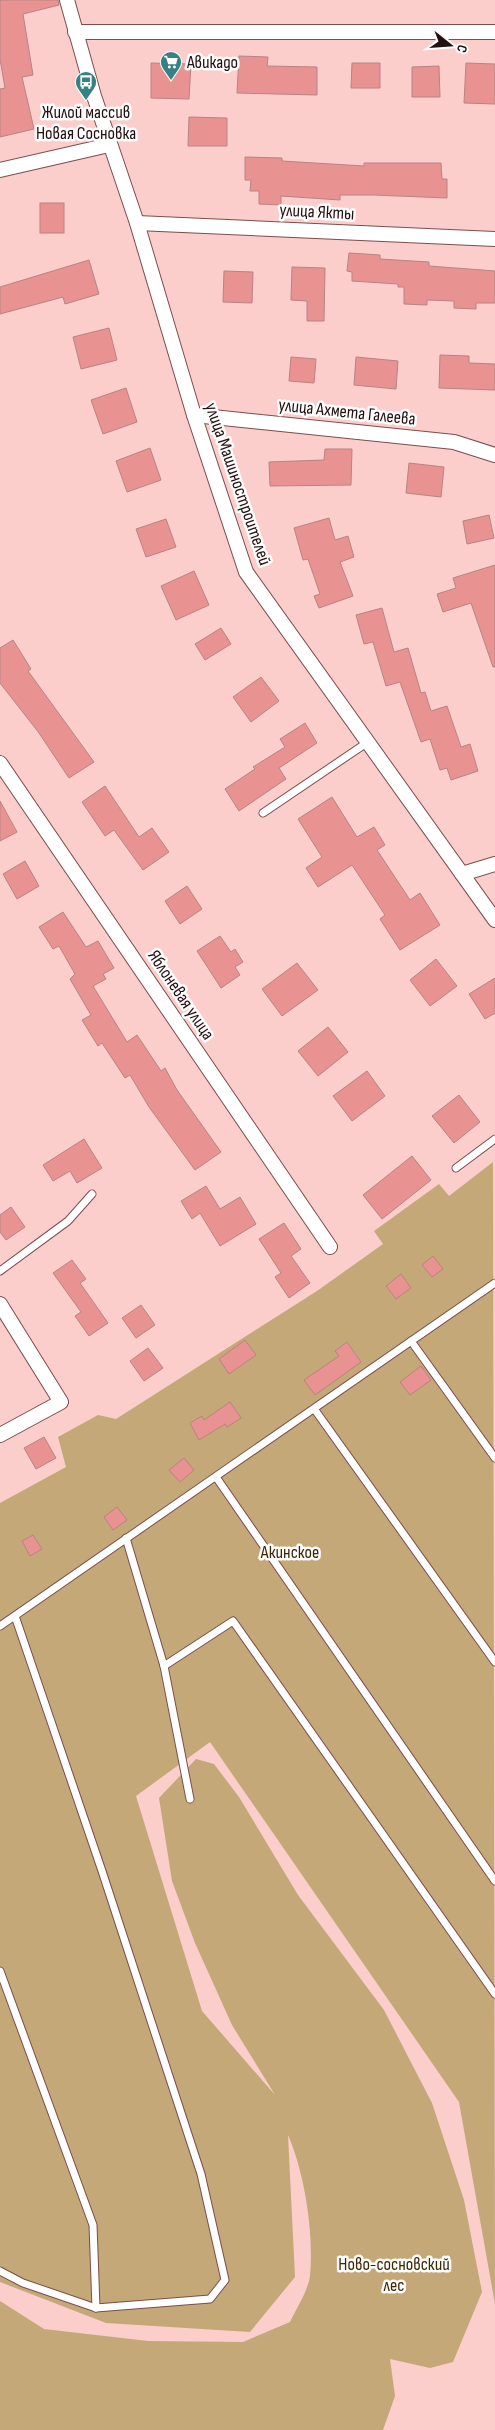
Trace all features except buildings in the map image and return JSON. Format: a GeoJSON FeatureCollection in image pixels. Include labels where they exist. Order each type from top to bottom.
{"type":"FeatureCollection","features":[{"type":"Feature","properties":{"kind":"street","name":"улица Машиностроителей"},"geometry":{"type":"LineString","coordinates":[[67,0],[109,145],[137,223],[194,415],[246,572],[495,920]]}},
{"type":"Feature","properties":{"kind":"street"},"geometry":{"type":"LineString","coordinates":[[75,32],[495,32]]}},
{"type":"Feature","properties":{"kind":"street"},"geometry":{"type":"LineString","coordinates":[[0,170],[109,145]]}},
{"type":"Feature","properties":{"kind":"street","name":"улица Якты"},"geometry":{"type":"LineString","coordinates":[[137,223],[495,239]]}},
{"type":"Feature","properties":{"kind":"street","name":"улица Ахмета Галеева"},"geometry":{"type":"LineString","coordinates":[[194,415],[454,442],[495,455]]}},
{"type":"Feature","properties":{"kind":"street","name":"Яблоневая улица"},"geometry":{"type":"LineString","coordinates":[[0,763],[330,1248]]}},
{"type":"Feature","properties":{"kind":"street"},"geometry":{"type":"LineString","coordinates":[[462,874],[495,864]]}},
{"type":"Feature","properties":{"kind":"street"},"geometry":{"type":"LineString","coordinates":[[0,1304],[61,1402],[0,1436]]}},
{"type":"Feature","properties":{"kind":"lane"},"geometry":{"type":"LineString","coordinates":[[263,813],[368,742]]}},
{"type":"Feature","properties":{"kind":"lane"},"geometry":{"type":"LineString","coordinates":[[456,1168],[495,1139]]}},
{"type":"Feature","properties":{"kind":"lane"},"geometry":{"type":"LineString","coordinates":[[0,1271],[68,1221],[92,1194]]}},
{"type":"Feature","properties":{"kind":"lane"},"geometry":{"type":"LineString","coordinates":[[0,1626],[315,1410],[495,1283]]}},
{"type":"Feature","properties":{"kind":"lane"},"geometry":{"type":"LineString","coordinates":[[411,1341],[495,1458]]}},
{"type":"Feature","properties":{"kind":"lane"},"geometry":{"type":"LineString","coordinates":[[315,1410],[495,1662]]}},
{"type":"Feature","properties":{"kind":"lane"},"geometry":{"type":"LineString","coordinates":[[216,1477],[495,1881]]}},
{"type":"Feature","properties":{"kind":"lane"},"geometry":{"type":"LineString","coordinates":[[126,1538],[164,1666],[190,1799]]}},
{"type":"Feature","properties":{"kind":"lane"},"geometry":{"type":"LineString","coordinates":[[0,2271],[23,2284],[96,2308],[210,2299],[226,2280],[201,2174],[102,1871],[15,1616]]}},
{"type":"Feature","properties":{"kind":"lane"},"geometry":{"type":"LineString","coordinates":[[164,1666],[233,1621],[495,1994]]}},
{"type":"Feature","properties":{"kind":"lane"},"geometry":{"type":"LineString","coordinates":[[0,1971],[93,2224],[96,2308]]}},
{"type":"Feature","properties":{"kind":"green space","name":"Акинское"},"geometry":{"type":"Polygon","coordinates":[[[493,1162],[495,2304],[459,2102],[210,1742],[136,1796],[202,2011],[275,2095],[232,2025],[195,1943],[172,1881],[159,1798],[196,1759],[214,1764],[239,1797],[298,1895],[384,2010],[432,2103],[464,2200],[482,2292],[453,2362],[430,2368],[390,2359],[395,2396],[383,2430],[0,2430],[0,2301],[44,2329],[148,2341],[243,2342],[290,2322],[307,2288],[310,2276],[311,2242],[307,2204],[299,2168],[288,2135],[295,2277],[250,2332],[106,2323],[0,2282],[0,1503],[66,1467],[58,1437],[98,1415],[116,1419],[317,1291],[383,1244],[374,1231],[439,1184],[449,1196],[493,1162]]]}},
{"type":"Feature","properties":{"kind":"place","name":"Авикадо"},"geometry":{"type":"Point","coordinates":[171,81]}},
{"type":"Feature","properties":{"kind":"place","name":"Жилой массив Новая Сосновка"},"geometry":{"type":"Point","coordinates":[86,101]}},
{"type":"Feature","properties":{"kind":"park label","name":"Ново-сосновский лес"},"geometry":{"type":"Point","coordinates":[394,2274]}}]}
